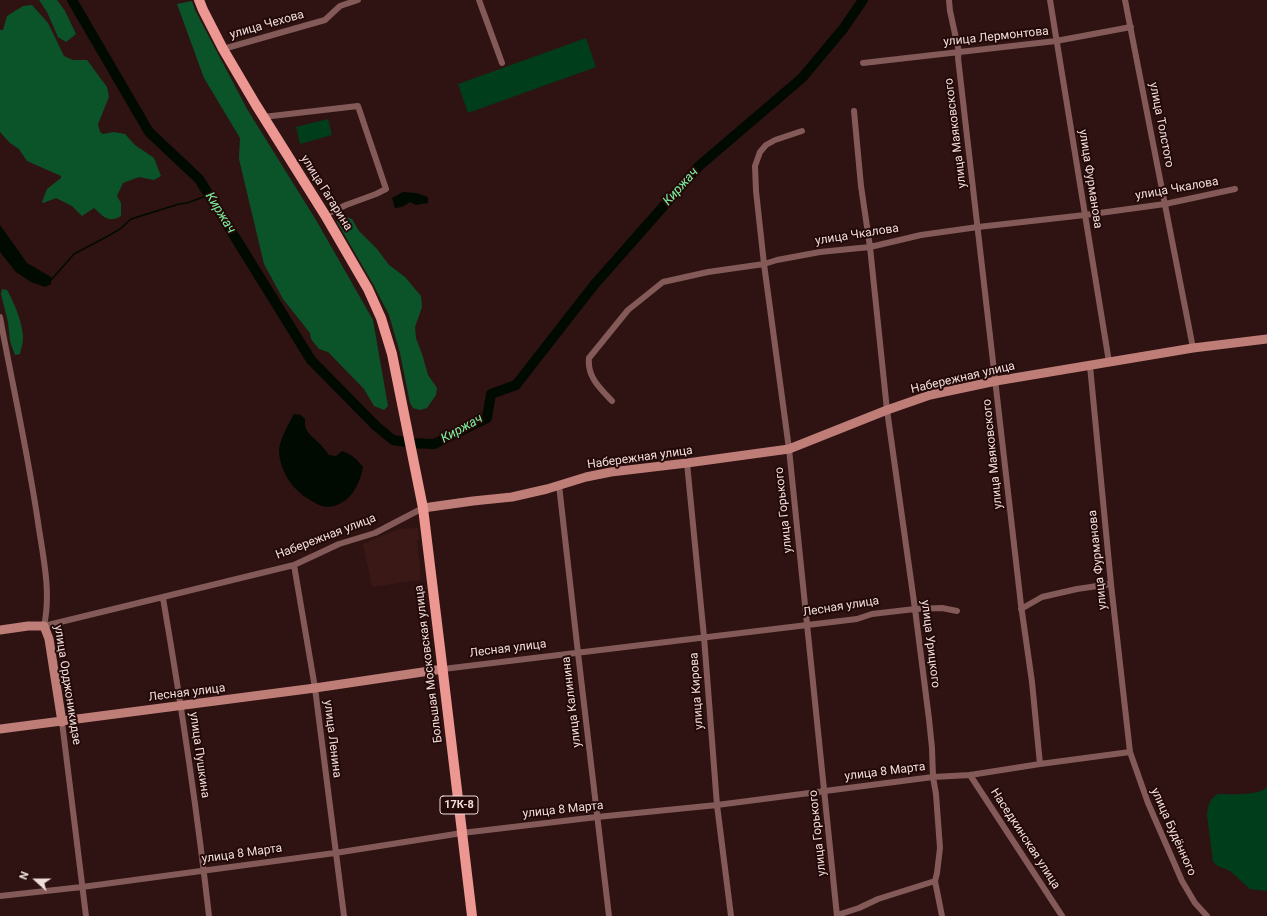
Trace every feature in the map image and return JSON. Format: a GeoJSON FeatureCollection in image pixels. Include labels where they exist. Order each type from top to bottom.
{"type":"FeatureCollection","features":[{"type":"Feature","properties":{"kind":"main road","name":"улица Гагарина"},"geometry":{"type":"LineString","coordinates":[[199,0],[223,49],[263,117],[325,215],[368,289],[381,318],[392,354],[402,410]]}},
{"type":"Feature","properties":{"kind":"main road","name":"Большая Московская улица"},"geometry":{"type":"LineString","coordinates":[[402,410],[423,508],[472,916]]}},
{"type":"Feature","properties":{"kind":"street","name":"улица Чехова"},"geometry":{"type":"LineString","coordinates":[[223,49],[325,20],[339,3],[358,0]]}},
{"type":"Feature","properties":{"kind":"street"},"geometry":{"type":"LineString","coordinates":[[479,0],[502,63]]}},
{"type":"Feature","properties":{"kind":"street","name":"улица Маяковского"},"geometry":{"type":"LineString","coordinates":[[949,0],[959,52],[958,58],[1021,609],[1032,682],[1040,764]]}},
{"type":"Feature","properties":{"kind":"street","name":"улица Фурманова"},"geometry":{"type":"LineString","coordinates":[[1050,0],[1084,215],[1110,362]]}},
{"type":"Feature","properties":{"kind":"street","name":"улица Толстого"},"geometry":{"type":"LineString","coordinates":[[1125,0],[1194,348]]}},
{"type":"Feature","properties":{"kind":"street","name":"улица Лермонтова"},"geometry":{"type":"LineString","coordinates":[[863,63],[1056,41],[1130,27]]}},
{"type":"Feature","properties":{"kind":"street"},"geometry":{"type":"LineString","coordinates":[[263,117],[358,106],[386,189],[325,215]]}},
{"type":"Feature","properties":{"kind":"street","name":"улица Урицкого"},"geometry":{"type":"LineString","coordinates":[[854,111],[861,186],[870,246],[887,410],[929,719],[940,848],[935,881]]}},
{"type":"Feature","properties":{"kind":"street","name":"улица Горького"},"geometry":{"type":"LineString","coordinates":[[802,130],[775,140],[766,145],[760,152],[755,166],[756,191],[764,264],[789,449],[837,916]]}},
{"type":"Feature","properties":{"kind":"street","name":"улица Чкалова"},"geometry":{"type":"LineString","coordinates":[[612,401],[595,383],[590,373],[589,358],[628,310],[663,282],[708,272],[764,264],[820,252],[870,246],[920,235],[1165,204],[1235,189]]}},
{"type":"Feature","properties":{"kind":"street","name":"улица Орджоникидзе"},"geometry":{"type":"LineString","coordinates":[[0,317],[31,478],[47,585],[46,616],[44,626],[49,639],[62,722],[86,916]]}},
{"type":"Feature","properties":{"kind":"street","name":"Набережная улица"},"geometry":{"type":"LineString","coordinates":[[0,630],[28,626],[44,626],[294,565],[339,544],[375,533],[423,508],[512,497],[611,472],[686,464],[789,449],[887,410],[930,395],[996,381],[1194,348],[1267,339]]}},
{"type":"Feature","properties":{"kind":"street","name":"улица Фурманова"},"geometry":{"type":"LineString","coordinates":[[1090,366],[1111,584],[1130,752]]}},
{"type":"Feature","properties":{"kind":"street","name":"улица Кирова"},"geometry":{"type":"LineString","coordinates":[[686,464],[704,637],[717,805],[731,916]]}},
{"type":"Feature","properties":{"kind":"street","name":"улица Калинина"},"geometry":{"type":"LineString","coordinates":[[559,485],[609,916]]}},
{"type":"Feature","properties":{"kind":"street","name":"улица Ленина"},"geometry":{"type":"LineString","coordinates":[[294,565],[315,688],[344,916]]}},
{"type":"Feature","properties":{"kind":"street"},"geometry":{"type":"LineString","coordinates":[[1021,609],[1042,597],[1077,589],[1111,584]]}},
{"type":"Feature","properties":{"kind":"street","name":"улица Пушкина"},"geometry":{"type":"LineString","coordinates":[[163,598],[181,706],[209,916]]}},
{"type":"Feature","properties":{"kind":"street","name":"Лесная улица"},"geometry":{"type":"LineString","coordinates":[[0,729],[315,688],[443,669],[857,619],[872,614],[915,609],[942,608],[957,611]]}},
{"type":"Feature","properties":{"kind":"street","name":"улица 8 Марта"},"geometry":{"type":"LineString","coordinates":[[0,896],[204,871],[335,853],[462,833],[717,805],[933,777],[970,775],[1130,752]]}},
{"type":"Feature","properties":{"kind":"street","name":"улица Будённого"},"geometry":{"type":"LineString","coordinates":[[1130,752],[1148,803],[1182,881],[1195,903],[1207,916]]}},
{"type":"Feature","properties":{"kind":"street","name":"Наседкинская улица"},"geometry":{"type":"LineString","coordinates":[[970,775],[1062,916]]}},
{"type":"Feature","properties":{"kind":"street"},"geometry":{"type":"LineString","coordinates":[[837,916],[878,899],[935,881],[942,916]]}},
{"type":"Feature","properties":{"kind":"shaded area"},"geometry":{"type":"Polygon","coordinates":[[[403,192],[416,193],[428,197],[428,203],[416,205],[410,202],[402,207],[395,208],[392,198],[403,192]]]}},
{"type":"Feature","properties":{"kind":"shaded area"},"geometry":{"type":"Polygon","coordinates":[[[0,225],[27,263],[51,277],[51,284],[45,287],[31,282],[16,272],[0,252],[0,225]]]}},
{"type":"Feature","properties":{"kind":"shaded area"},"geometry":{"type":"Polygon","coordinates":[[[294,414],[301,415],[305,419],[308,432],[329,455],[336,456],[342,451],[354,457],[363,467],[359,481],[352,493],[347,499],[335,506],[327,507],[318,505],[298,491],[288,480],[280,459],[279,447],[294,414]]]}},
{"type":"Feature","properties":{"kind":"shaded area"},"geometry":{"type":"Polygon","coordinates":[[[418,528],[419,540],[417,540],[421,580],[372,587],[363,544],[398,529],[418,528]]]}},
{"type":"Feature","properties":{"kind":"green space"},"geometry":{"type":"Polygon","coordinates":[[[39,0],[57,0],[65,11],[76,34],[66,42],[58,37],[47,12],[39,0]]]}},
{"type":"Feature","properties":{"kind":"green space"},"geometry":{"type":"Polygon","coordinates":[[[192,1],[195,10],[247,109],[316,220],[373,320],[388,406],[384,410],[374,406],[364,389],[328,352],[319,349],[311,339],[310,333],[283,299],[264,264],[239,159],[240,138],[204,78],[177,4],[192,1]]]}},
{"type":"Feature","properties":{"kind":"green space"},"geometry":{"type":"Polygon","coordinates":[[[32,5],[48,23],[64,56],[73,60],[87,60],[107,87],[109,97],[98,124],[100,132],[103,134],[114,132],[125,134],[135,145],[154,158],[161,176],[154,180],[139,177],[123,183],[117,196],[121,203],[121,216],[109,219],[94,208],[82,216],[72,206],[56,198],[43,203],[42,202],[47,189],[61,178],[61,176],[27,161],[19,149],[10,143],[0,132],[0,30],[3,30],[7,16],[23,6],[32,5]]]}},
{"type":"Feature","properties":{"kind":"green space"},"geometry":{"type":"Polygon","coordinates":[[[586,38],[596,67],[468,113],[458,84],[586,38]]]}},
{"type":"Feature","properties":{"kind":"green space"},"geometry":{"type":"Polygon","coordinates":[[[328,119],[332,135],[300,144],[296,127],[328,119]]]}},
{"type":"Feature","properties":{"kind":"green space"},"geometry":{"type":"Polygon","coordinates":[[[342,215],[352,219],[359,231],[377,249],[389,265],[405,277],[421,296],[422,307],[415,327],[416,338],[428,375],[437,388],[436,395],[427,408],[420,410],[413,408],[410,403],[400,353],[389,315],[337,222],[338,217],[342,215]]]}},
{"type":"Feature","properties":{"kind":"green space"},"geometry":{"type":"Polygon","coordinates":[[[2,289],[7,290],[20,320],[23,338],[20,354],[15,355],[10,341],[8,322],[1,294],[2,289]]]}},
{"type":"Feature","properties":{"kind":"green space"},"geometry":{"type":"Polygon","coordinates":[[[1267,787],[1267,891],[1250,889],[1230,871],[1213,862],[1207,815],[1210,803],[1218,794],[1258,792],[1267,787]]]}},
{"type":"Feature","properties":{"kind":"waterway","name":"Киржач"},"geometry":{"type":"LineString","coordinates":[[72,0],[149,132],[199,179],[311,360],[376,426],[393,440],[411,443],[434,444],[487,418],[491,394],[516,385],[594,285],[699,166],[802,78],[843,29],[863,0]]}},
{"type":"Feature","properties":{"kind":"waterway"},"geometry":{"type":"LineString","coordinates":[[49,280],[51,280],[74,254],[120,229],[131,219],[209,195]]}}]}
